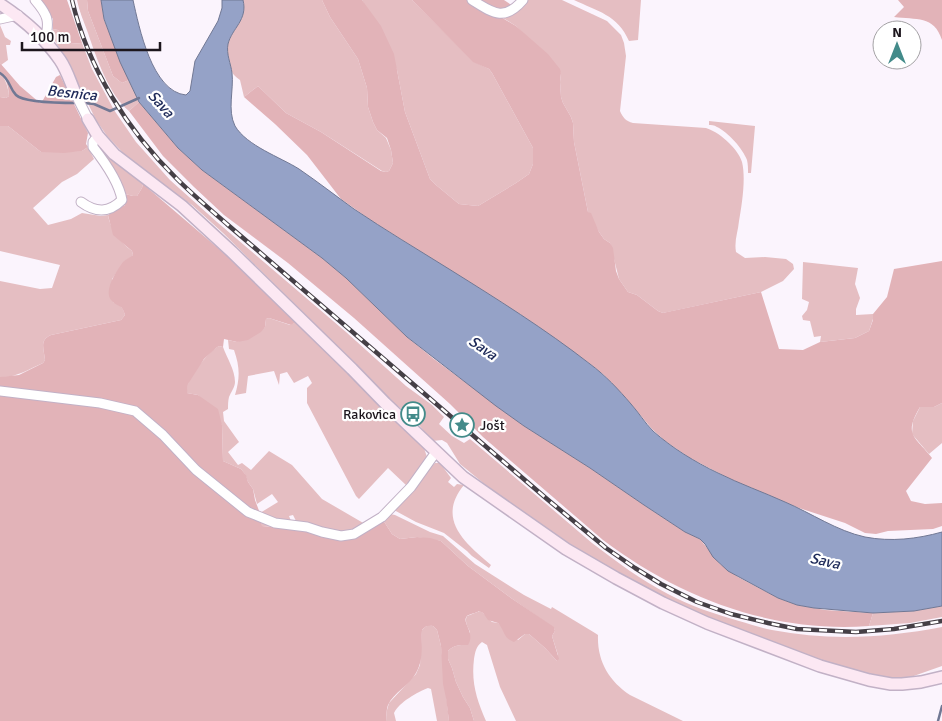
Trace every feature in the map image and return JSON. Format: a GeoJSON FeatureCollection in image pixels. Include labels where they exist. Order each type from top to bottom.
{"type":"FeatureCollection","features":[{"type":"Feature","properties":{"kind":"street"},"geometry":{"type":"LineString","coordinates":[[35,0],[48,20],[48,29],[44,40]]}},
{"type":"Feature","properties":{"kind":"street"},"geometry":{"type":"LineString","coordinates":[[472,0],[496,13],[503,14],[513,10],[523,0]]}},
{"type":"Feature","properties":{"kind":"street"},"geometry":{"type":"LineString","coordinates":[[0,4],[18,16],[44,40],[60,61],[88,120],[98,136],[114,154],[182,206],[232,252],[463,477],[566,549],[662,603],[707,623],[820,666],[870,680],[891,684],[909,684],[942,677]]}},
{"type":"Feature","properties":{"kind":"street"},"geometry":{"type":"LineString","coordinates":[[0,19],[18,16]]}},
{"type":"Feature","properties":{"kind":"street"},"geometry":{"type":"LineString","coordinates":[[81,202],[90,208],[105,211],[122,200],[121,192],[93,147],[93,142],[98,136]]}},
{"type":"Feature","properties":{"kind":"street"},"geometry":{"type":"LineString","coordinates":[[0,391],[100,403],[134,411],[163,435],[196,470],[248,512],[275,523],[307,527],[341,536],[364,530],[382,517],[411,487],[436,452]]}},
{"type":"Feature","properties":{"kind":"shaded area"},"geometry":{"type":"Polygon","coordinates":[[[39,0],[67,0],[82,43],[68,44],[58,30],[53,29],[53,19],[39,0]]]}},
{"type":"Feature","properties":{"kind":"shaded area"},"geometry":{"type":"Polygon","coordinates":[[[77,0],[87,0],[88,11],[113,76],[122,83],[129,80],[139,102],[129,111],[109,86],[95,53],[77,0]]]}},
{"type":"Feature","properties":{"kind":"shaded area"},"geometry":{"type":"Polygon","coordinates":[[[87,0],[101,0],[104,20],[129,80],[122,83],[113,76],[88,11],[87,0]]]}},
{"type":"Feature","properties":{"kind":"shaded area"},"geometry":{"type":"Polygon","coordinates":[[[243,0],[322,0],[330,17],[358,59],[367,88],[368,107],[373,122],[377,130],[386,138],[391,150],[393,163],[389,171],[382,171],[321,132],[286,113],[258,86],[244,97],[240,80],[232,71],[227,49],[230,38],[242,18],[243,0]]]}},
{"type":"Feature","properties":{"kind":"shaded area"},"geometry":{"type":"Polygon","coordinates":[[[322,0],[362,0],[381,26],[394,54],[405,112],[430,179],[459,204],[478,206],[529,174],[533,164],[533,148],[489,69],[473,62],[412,0],[504,0],[513,6],[499,16],[516,26],[548,54],[560,69],[561,97],[573,123],[574,142],[588,212],[591,213],[599,232],[613,248],[619,279],[628,292],[637,295],[658,311],[663,313],[761,292],[779,349],[803,350],[820,342],[855,338],[869,331],[873,314],[887,297],[894,269],[942,261],[942,403],[934,407],[920,407],[912,424],[913,435],[932,458],[906,491],[911,501],[925,504],[942,503],[942,526],[933,529],[888,531],[876,534],[865,533],[845,523],[799,508],[734,481],[690,458],[665,441],[652,429],[604,375],[589,363],[526,318],[372,221],[341,199],[307,155],[244,97],[258,86],[286,113],[321,132],[381,171],[389,171],[393,163],[391,150],[387,138],[377,130],[373,122],[368,107],[367,88],[358,59],[330,17],[322,0]]]}},
{"type":"Feature","properties":{"kind":"shaded area"},"geometry":{"type":"Polygon","coordinates":[[[362,0],[412,0],[473,61],[489,69],[533,148],[533,164],[529,174],[478,206],[459,204],[430,179],[405,112],[397,70],[362,0]]]}},
{"type":"Feature","properties":{"kind":"shaded area"},"geometry":{"type":"Polygon","coordinates":[[[527,0],[562,0],[607,21],[621,35],[626,56],[620,111],[627,120],[633,123],[706,128],[721,136],[733,147],[741,159],[744,176],[736,252],[745,258],[786,259],[793,264],[794,269],[783,281],[761,292],[663,313],[637,295],[628,292],[619,279],[610,243],[599,232],[588,212],[574,142],[573,123],[561,97],[561,73],[516,26],[503,18],[527,0]]]}},
{"type":"Feature","properties":{"kind":"shaded area"},"geometry":{"type":"Polygon","coordinates":[[[574,0],[641,0],[638,40],[629,41],[619,25],[613,20],[599,11],[574,0]]]}},
{"type":"Feature","properties":{"kind":"shaded area"},"geometry":{"type":"Polygon","coordinates":[[[898,0],[942,0],[942,40],[934,26],[923,20],[894,17],[904,7],[898,0]]]}},
{"type":"Feature","properties":{"kind":"shaded area"},"geometry":{"type":"Polygon","coordinates":[[[0,25],[5,37],[11,41],[10,45],[6,45],[8,60],[1,65],[0,63],[0,25]]]}},
{"type":"Feature","properties":{"kind":"shaded area"},"geometry":{"type":"Polygon","coordinates":[[[53,29],[58,30],[68,44],[82,43],[92,69],[114,110],[136,142],[170,180],[406,386],[432,405],[444,417],[439,424],[452,436],[464,443],[470,439],[592,543],[620,564],[648,583],[685,602],[721,616],[772,630],[815,636],[857,637],[899,634],[942,627],[942,666],[908,678],[876,676],[841,667],[707,618],[665,599],[594,560],[504,500],[460,464],[447,443],[442,440],[432,441],[419,425],[419,416],[409,407],[405,411],[390,401],[223,233],[192,205],[154,179],[127,157],[107,136],[96,120],[54,39],[53,29]]]}},
{"type":"Feature","properties":{"kind":"shaded area"},"geometry":{"type":"Polygon","coordinates":[[[0,63],[20,86],[40,103],[56,77],[60,75],[88,133],[86,144],[88,147],[82,151],[64,153],[41,152],[8,126],[0,126],[0,97],[6,98],[9,96],[5,78],[0,72],[0,63]]]}},
{"type":"Feature","properties":{"kind":"shaded area"},"geometry":{"type":"Polygon","coordinates":[[[0,72],[8,90],[9,96],[6,98],[0,97],[0,72]]]}},
{"type":"Feature","properties":{"kind":"shaded area"},"geometry":{"type":"Polygon","coordinates":[[[139,102],[178,148],[202,170],[322,258],[346,278],[407,337],[524,426],[685,532],[700,539],[720,564],[738,577],[778,598],[797,605],[825,610],[873,613],[869,626],[833,627],[797,624],[762,617],[728,607],[695,595],[663,579],[603,540],[483,437],[450,404],[354,318],[288,263],[224,215],[194,187],[163,156],[129,111],[139,102]]]}},
{"type":"Feature","properties":{"kind":"shaded area"},"geometry":{"type":"Polygon","coordinates":[[[709,121],[755,126],[751,173],[748,173],[747,160],[739,146],[721,129],[709,125],[709,121]]]}},
{"type":"Feature","properties":{"kind":"shaded area"},"geometry":{"type":"Polygon","coordinates":[[[0,126],[8,126],[41,152],[82,151],[88,147],[94,159],[77,174],[62,182],[33,208],[48,225],[71,219],[82,213],[101,216],[108,215],[113,230],[123,244],[132,251],[133,255],[124,262],[112,279],[113,302],[121,307],[125,315],[121,320],[51,335],[44,342],[45,360],[43,363],[22,373],[6,377],[0,377],[0,281],[40,289],[52,288],[60,265],[0,251],[0,126]]]}},
{"type":"Feature","properties":{"kind":"shaded area"},"geometry":{"type":"Polygon","coordinates":[[[104,150],[111,159],[143,184],[137,196],[125,194],[102,151],[104,150]]]}},
{"type":"Feature","properties":{"kind":"shaded area"},"geometry":{"type":"Polygon","coordinates":[[[143,184],[239,266],[296,322],[291,325],[269,318],[266,319],[265,327],[261,332],[248,340],[237,342],[224,339],[223,347],[219,346],[204,359],[188,384],[187,393],[198,395],[218,409],[222,425],[223,461],[241,469],[246,475],[253,489],[262,526],[302,530],[320,536],[372,528],[383,520],[392,534],[400,539],[417,537],[441,541],[468,566],[554,627],[555,631],[552,636],[559,659],[557,661],[529,634],[525,634],[514,642],[510,640],[498,623],[488,620],[479,611],[468,615],[466,619],[470,632],[468,645],[457,646],[448,651],[448,659],[456,682],[470,708],[474,721],[449,721],[443,684],[441,646],[437,630],[430,626],[422,630],[419,668],[410,681],[390,701],[387,707],[386,721],[0,721],[0,377],[19,375],[43,363],[45,360],[44,342],[51,335],[121,320],[125,315],[121,308],[109,297],[109,292],[111,281],[117,270],[123,262],[133,255],[132,251],[113,235],[108,215],[125,205],[125,194],[137,196],[143,184]]]}},
{"type":"Feature","properties":{"kind":"shaded area"},"geometry":{"type":"Polygon","coordinates":[[[803,262],[858,268],[855,284],[860,298],[856,315],[873,314],[869,331],[855,338],[820,342],[821,336],[814,337],[810,321],[803,320],[802,316],[807,310],[809,302],[802,299],[803,262]]]}},
{"type":"Feature","properties":{"kind":"shaded area"},"geometry":{"type":"Polygon","coordinates":[[[269,318],[290,325],[296,322],[424,448],[427,457],[407,486],[388,468],[359,499],[356,496],[307,403],[307,388],[312,383],[308,376],[294,383],[287,372],[280,374],[279,385],[274,371],[248,376],[246,393],[235,395],[238,383],[238,367],[234,350],[229,349],[228,340],[237,342],[265,327],[266,319],[269,318]]]}},
{"type":"Feature","properties":{"kind":"shaded area"},"geometry":{"type":"Polygon","coordinates":[[[219,346],[223,347],[235,378],[228,409],[223,412],[224,421],[239,442],[228,452],[238,465],[242,463],[251,470],[269,451],[292,465],[322,499],[365,524],[350,531],[339,532],[297,523],[293,515],[289,516],[291,521],[284,528],[262,526],[260,513],[278,502],[272,494],[257,504],[253,489],[245,474],[241,469],[223,461],[222,425],[198,395],[187,393],[187,386],[196,369],[219,346]]]}},
{"type":"Feature","properties":{"kind":"shaded area"},"geometry":{"type":"Polygon","coordinates":[[[942,403],[942,443],[929,454],[912,434],[913,421],[920,407],[934,407],[942,403]]]}},
{"type":"Feature","properties":{"kind":"shaded area"},"geometry":{"type":"Polygon","coordinates":[[[435,463],[440,463],[451,478],[448,482],[454,487],[457,484],[464,485],[456,497],[453,519],[457,530],[464,539],[491,565],[489,568],[444,533],[416,522],[394,510],[435,463]]]}},
{"type":"Feature","properties":{"kind":"shaded area"},"geometry":{"type":"Polygon","coordinates":[[[390,514],[443,536],[475,564],[524,595],[551,609],[552,607],[598,635],[602,662],[610,677],[630,695],[683,721],[516,721],[500,687],[487,645],[482,642],[475,652],[473,676],[477,698],[486,721],[474,721],[470,708],[456,682],[448,659],[448,651],[450,649],[467,645],[470,632],[466,622],[467,616],[480,611],[518,640],[525,634],[529,634],[557,661],[558,655],[552,636],[555,631],[554,628],[468,566],[441,541],[417,537],[400,539],[392,534],[383,520],[390,514]]]}},
{"type":"Feature","properties":{"kind":"shaded area"},"geometry":{"type":"Polygon","coordinates":[[[942,606],[942,617],[910,623],[869,626],[873,613],[914,611],[942,606]]]}},
{"type":"Feature","properties":{"kind":"shaded area"},"geometry":{"type":"Polygon","coordinates":[[[429,625],[437,630],[441,646],[449,721],[437,721],[431,689],[428,688],[404,701],[396,709],[394,713],[396,721],[386,721],[389,703],[416,674],[420,665],[422,630],[429,625]]]}},
{"type":"Feature","properties":{"kind":"water","name":"Sava"},"geometry":{"type":"Polygon","coordinates":[[[101,0],[133,0],[143,41],[156,71],[164,83],[174,91],[186,95],[190,91],[195,61],[218,21],[222,0],[243,0],[242,18],[228,44],[232,73],[231,113],[235,126],[240,133],[264,150],[299,169],[366,217],[503,303],[556,339],[596,368],[653,431],[676,449],[701,464],[735,481],[795,506],[834,526],[865,537],[875,539],[914,538],[942,532],[942,606],[914,611],[873,613],[814,608],[797,605],[778,598],[728,571],[713,557],[700,539],[685,532],[496,406],[407,337],[346,278],[322,258],[202,170],[178,148],[139,102],[120,62],[104,19],[101,0]]]}},
{"type":"Feature","properties":{"kind":"waterway","name":"Besnica"},"geometry":{"type":"LineString","coordinates":[[0,73],[6,78],[16,95],[20,98],[45,102],[78,103]]}},
{"type":"Feature","properties":{"kind":"waterway","name":"Besnica"},"geometry":{"type":"LineString","coordinates":[[84,103],[94,104],[110,111],[139,98]]}},
{"type":"Feature","properties":{"kind":"waterway"},"geometry":{"type":"LineString","coordinates":[[938,721],[942,706]]}},
{"type":"Feature","properties":{"kind":"railway"},"geometry":{"type":"LineString","coordinates":[[72,0],[88,50],[112,97],[142,140],[177,179],[228,225],[606,548],[661,584],[697,602],[731,614],[768,623],[797,629],[856,632],[894,629],[942,621]]}},
{"type":"Feature","properties":{"kind":"place","name":"Rakovica"},"geometry":{"type":"Point","coordinates":[413,414]}},
{"type":"Feature","properties":{"kind":"place","name":"Jošt"},"geometry":{"type":"Point","coordinates":[462,425]}}]}
